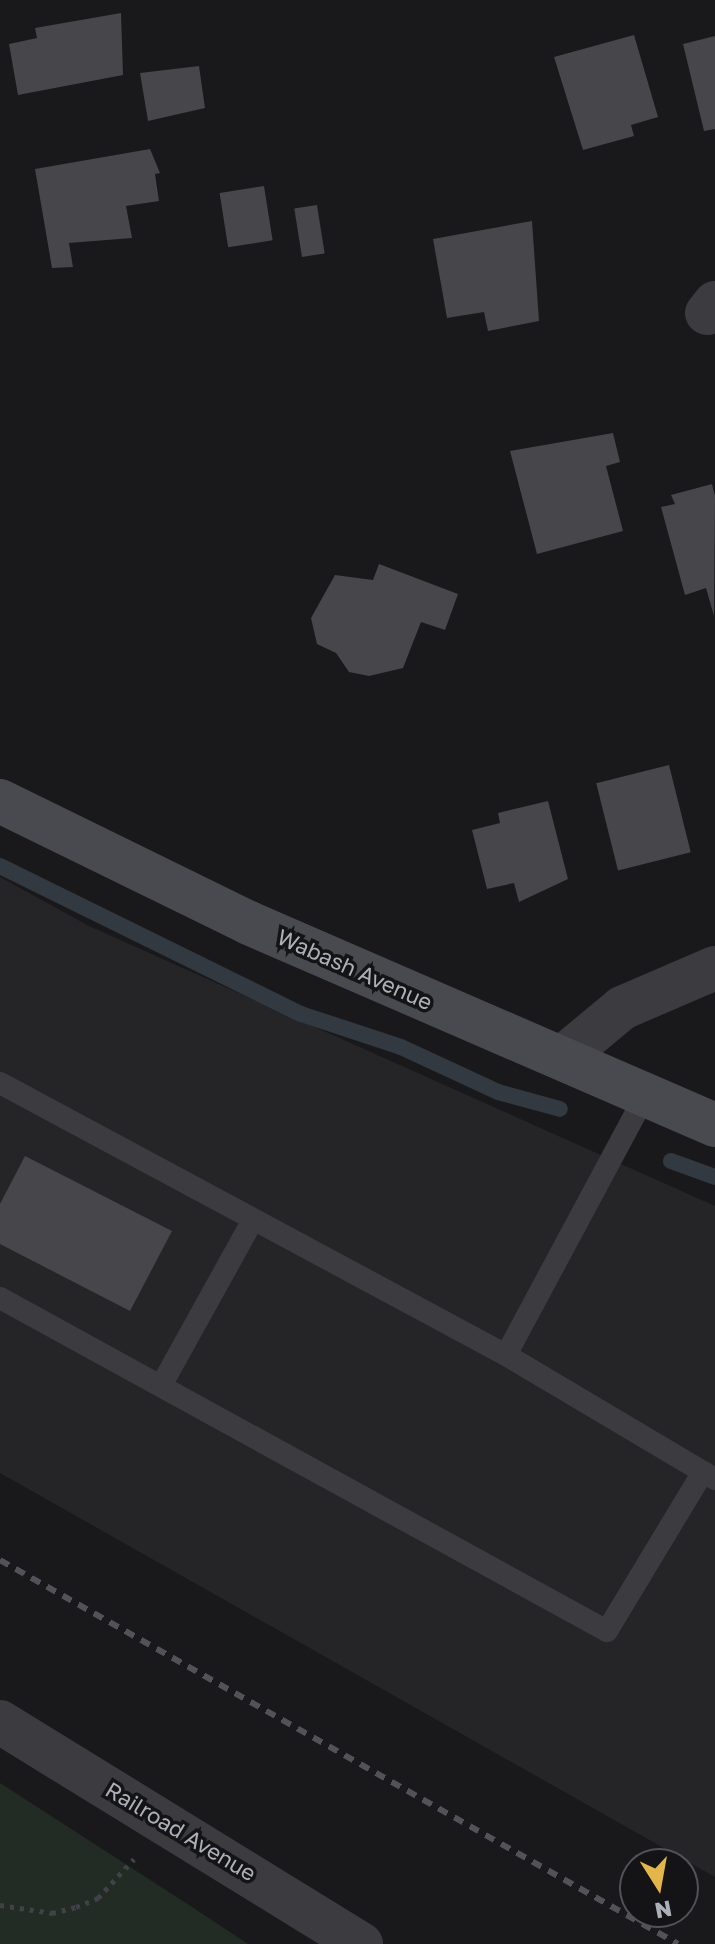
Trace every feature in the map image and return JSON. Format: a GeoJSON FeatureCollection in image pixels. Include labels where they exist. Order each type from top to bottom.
{"type":"FeatureCollection","features":[{"type":"Feature","properties":{"kind":"street","name":"Wabash Avenue"},"geometry":{"type":"LineString","coordinates":[[0,801],[249,923],[562,1058],[641,1106],[715,1125]]}},
{"type":"Feature","properties":{"kind":"street"},"geometry":{"type":"LineString","coordinates":[[562,1058],[622,1008],[715,968]]}},
{"type":"Feature","properties":{"kind":"street","name":"Railroad Avenue"},"geometry":{"type":"LineString","coordinates":[[0,1722],[164,1820],[361,1944]]}},
{"type":"Feature","properties":{"kind":"lane"},"geometry":{"type":"LineString","coordinates":[[0,1083],[506,1355],[709,1476],[607,1631],[162,1384],[0,1298]]}},
{"type":"Feature","properties":{"kind":"lane"},"geometry":{"type":"LineString","coordinates":[[506,1355],[641,1106]]}},
{"type":"Feature","properties":{"kind":"lane"},"geometry":{"type":"LineString","coordinates":[[162,1384],[253,1220]]}},
{"type":"Feature","properties":{"kind":"path"},"geometry":{"type":"LineString","coordinates":[[0,1905],[52,1913],[98,1898],[164,1820]]}},
{"type":"Feature","properties":{"kind":"shaded area"},"geometry":{"type":"Polygon","coordinates":[[[0,877],[89,926],[715,1206],[715,1877],[699,1868],[699,1848],[664,1848],[0,1473],[0,877]]]}},
{"type":"Feature","properties":{"kind":"shaded area"},"geometry":{"type":"Polygon","coordinates":[[[0,1783],[189,1905],[248,1944],[0,1944],[0,1783]]]}},
{"type":"Feature","properties":{"kind":"building"},"geometry":{"type":"Polygon","coordinates":[[[121,13],[123,75],[18,95],[9,44],[37,38],[35,28],[121,13]]]}},
{"type":"Feature","properties":{"kind":"building"},"geometry":{"type":"Polygon","coordinates":[[[634,35],[658,117],[631,125],[634,136],[583,150],[554,57],[634,35]]]}},
{"type":"Feature","properties":{"kind":"building"},"geometry":{"type":"Polygon","coordinates":[[[715,36],[715,129],[704,131],[683,44],[715,36]]]}},
{"type":"Feature","properties":{"kind":"building"},"geometry":{"type":"Polygon","coordinates":[[[199,66],[205,108],[148,121],[140,73],[199,66]]]}},
{"type":"Feature","properties":{"kind":"building"},"geometry":{"type":"Polygon","coordinates":[[[150,149],[160,173],[155,174],[159,201],[126,206],[132,238],[69,243],[73,267],[52,268],[35,169],[150,149]]]}},
{"type":"Feature","properties":{"kind":"building"},"geometry":{"type":"Polygon","coordinates":[[[264,186],[273,240],[228,247],[220,193],[264,186]]]}},
{"type":"Feature","properties":{"kind":"building"},"geometry":{"type":"Polygon","coordinates":[[[317,205],[325,253],[302,257],[294,209],[317,205]]]}},
{"type":"Feature","properties":{"kind":"building"},"geometry":{"type":"Polygon","coordinates":[[[532,221],[539,321],[488,331],[484,312],[447,318],[433,239],[532,221]]]}},
{"type":"Feature","properties":{"kind":"building"},"geometry":{"type":"Polygon","coordinates":[[[613,433],[620,462],[606,466],[623,531],[537,554],[510,451],[613,433]]]}},
{"type":"Feature","properties":{"kind":"building"},"geometry":{"type":"Polygon","coordinates":[[[712,484],[715,496],[714,616],[706,588],[685,595],[661,507],[675,504],[671,495],[712,484]]]}},
{"type":"Feature","properties":{"kind":"building"},"geometry":{"type":"Polygon","coordinates":[[[379,564],[458,594],[445,630],[421,622],[403,668],[369,676],[349,672],[336,653],[317,644],[311,618],[335,575],[373,580],[379,564]]]}},
{"type":"Feature","properties":{"kind":"building"},"geometry":{"type":"Polygon","coordinates":[[[669,765],[691,852],[618,870],[596,783],[669,765]]]}},
{"type":"Feature","properties":{"kind":"building"},"geometry":{"type":"Polygon","coordinates":[[[548,801],[568,879],[519,902],[514,883],[487,889],[472,830],[500,823],[498,813],[548,801]]]}},
{"type":"Feature","properties":{"kind":"building"},"geometry":{"type":"Polygon","coordinates":[[[25,1156],[172,1231],[130,1311],[0,1244],[0,1204],[25,1156]]]}},
{"type":"Feature","properties":{"kind":"waterway"},"geometry":{"type":"LineString","coordinates":[[0,866],[301,1014],[401,1047],[498,1092],[560,1109]]}},
{"type":"Feature","properties":{"kind":"waterway"},"geometry":{"type":"LineString","coordinates":[[671,1161],[715,1177]]}},
{"type":"Feature","properties":{"kind":"railway"},"geometry":{"type":"LineString","coordinates":[[0,1560],[678,1944]]}}]}
